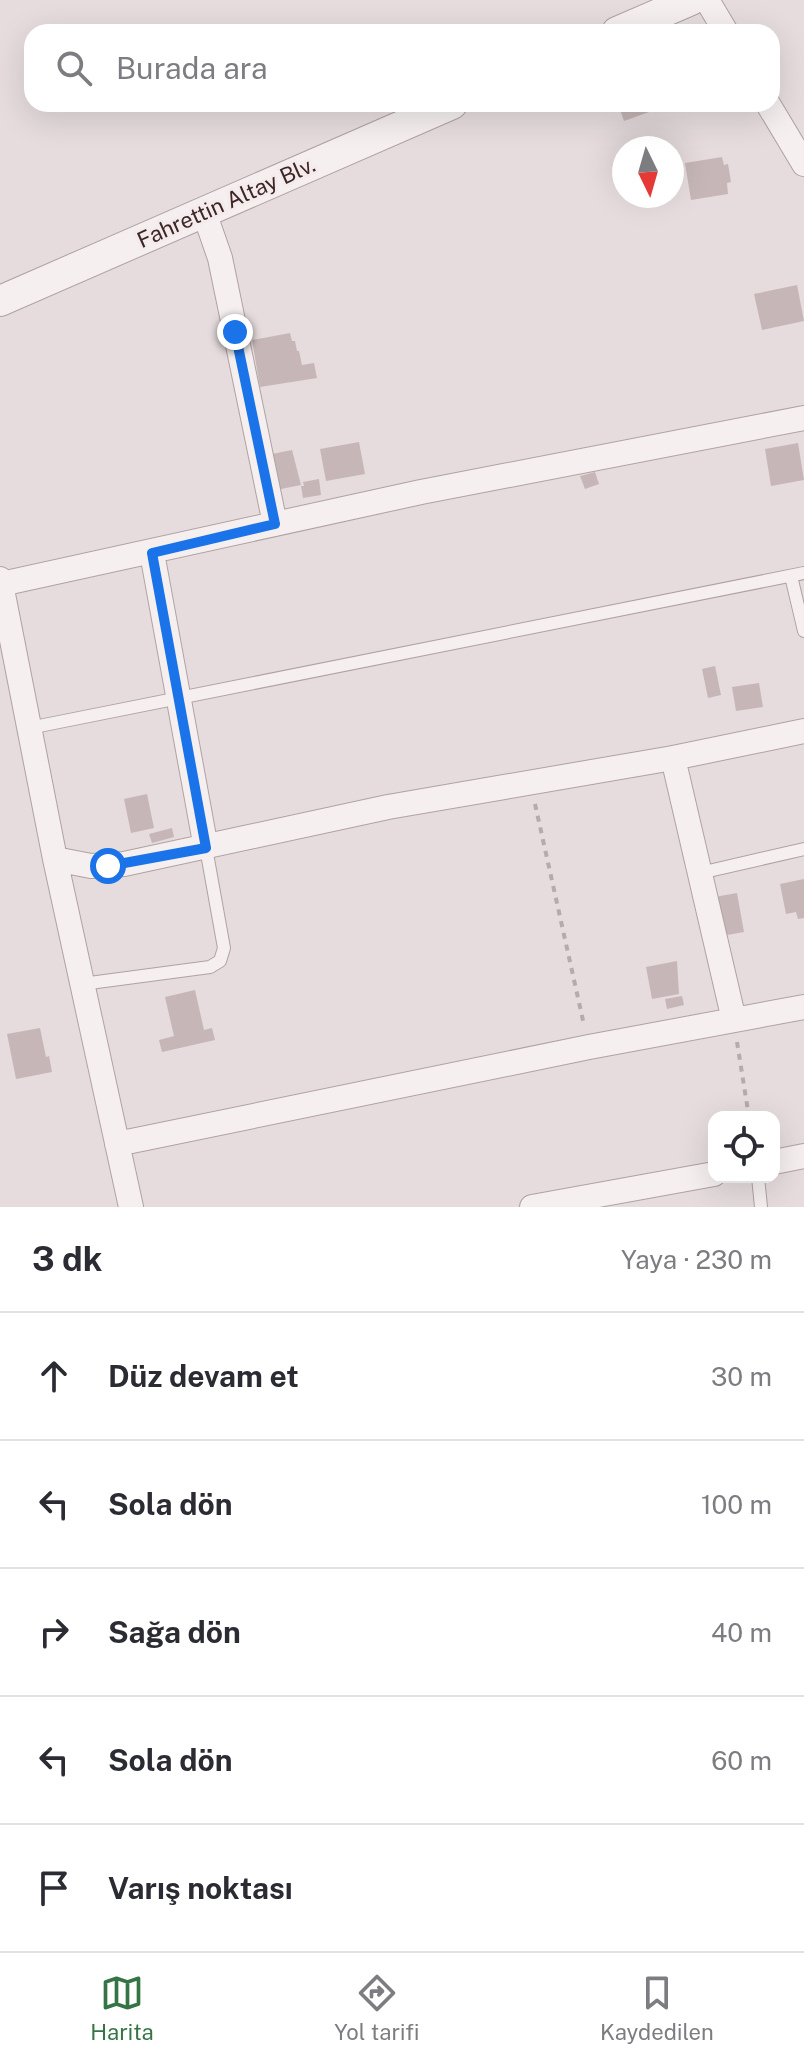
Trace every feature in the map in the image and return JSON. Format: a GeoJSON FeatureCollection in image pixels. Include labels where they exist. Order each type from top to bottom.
{"type":"FeatureCollection","features":[{"type":"Feature","properties":{"kind":"street"},"geometry":{"type":"LineString","coordinates":[[636,24],[691,0]]}},
{"type":"Feature","properties":{"kind":"street"},"geometry":{"type":"LineString","coordinates":[[707,0],[721,24]]}},
{"type":"Feature","properties":{"kind":"street","name":"Fahrettin Altay Blv."},"geometry":{"type":"LineString","coordinates":[[0,301],[434,112]]}},
{"type":"Feature","properties":{"kind":"street"},"geometry":{"type":"LineString","coordinates":[[773,112],[804,164]]}},
{"type":"Feature","properties":{"kind":"street"},"geometry":{"type":"LineString","coordinates":[[204,212],[220,258],[275,524]]}},
{"type":"Feature","properties":{"kind":"street"},"geometry":{"type":"LineString","coordinates":[[131,1207],[55,859],[1,582],[152,553],[421,492],[804,418]]}},
{"type":"Feature","properties":{"kind":"street"},"geometry":{"type":"LineString","coordinates":[[152,553],[206,848]]}},
{"type":"Feature","properties":{"kind":"street"},"geometry":{"type":"LineString","coordinates":[[55,859],[73,864],[108,866],[206,848],[388,807],[673,758],[804,731]]}},
{"type":"Feature","properties":{"kind":"street"},"geometry":{"type":"LineString","coordinates":[[673,758],[734,1020]]}},
{"type":"Feature","properties":{"kind":"street"},"geometry":{"type":"LineString","coordinates":[[117,1144],[589,1047],[804,1007]]}},
{"type":"Feature","properties":{"kind":"street"},"geometry":{"type":"LineString","coordinates":[[780,1161],[804,1156]]}},
{"type":"Feature","properties":{"kind":"street"},"geometry":{"type":"LineString","coordinates":[[549,1206],[708,1175]]}},
{"type":"Feature","properties":{"kind":"lane"},"geometry":{"type":"LineString","coordinates":[[29,728],[797,575],[804,631]]}},
{"type":"Feature","properties":{"kind":"lane"},"geometry":{"type":"LineString","coordinates":[[82,984],[210,967],[220,961],[224,948],[206,848]]}},
{"type":"Feature","properties":{"kind":"lane"},"geometry":{"type":"LineString","coordinates":[[700,873],[804,849]]}},
{"type":"Feature","properties":{"kind":"lane"},"geometry":{"type":"LineString","coordinates":[[759,1183],[761,1207]]}},
{"type":"Feature","properties":{"kind":"path"},"geometry":{"type":"LineString","coordinates":[[530,781],[589,1047]]}},
{"type":"Feature","properties":{"kind":"path"},"geometry":{"type":"LineString","coordinates":[[734,1020],[748,1111]]}},
{"type":"Feature","properties":{"kind":"building"},"geometry":{"type":"Polygon","coordinates":[[[621,112],[649,112],[624,121],[621,112]]]}},
{"type":"Feature","properties":{"kind":"building"},"geometry":{"type":"Polygon","coordinates":[[[722,157],[724,165],[728,164],[731,182],[727,183],[728,194],[691,200],[685,163],[722,157]]]}},
{"type":"Feature","properties":{"kind":"building"},"geometry":{"type":"Polygon","coordinates":[[[797,285],[804,321],[762,330],[754,294],[797,285]]]}},
{"type":"Feature","properties":{"kind":"building"},"geometry":{"type":"Polygon","coordinates":[[[290,333],[302,365],[314,363],[317,378],[260,387],[252,340],[290,333]]]}},
{"type":"Feature","properties":{"kind":"building"},"geometry":{"type":"Polygon","coordinates":[[[359,442],[365,474],[326,481],[320,449],[359,442]]]}},
{"type":"Feature","properties":{"kind":"building"},"geometry":{"type":"Polygon","coordinates":[[[798,443],[804,480],[771,486],[765,449],[798,443]]]}},
{"type":"Feature","properties":{"kind":"building"},"geometry":{"type":"Polygon","coordinates":[[[292,450],[301,485],[276,490],[267,455],[292,450]]]}},
{"type":"Feature","properties":{"kind":"building"},"geometry":{"type":"Polygon","coordinates":[[[595,472],[599,484],[585,489],[580,476],[595,472]]]}},
{"type":"Feature","properties":{"kind":"building"},"geometry":{"type":"Polygon","coordinates":[[[319,479],[321,495],[303,498],[303,482],[319,479]]]}},
{"type":"Feature","properties":{"kind":"building"},"geometry":{"type":"Polygon","coordinates":[[[715,666],[721,695],[708,698],[702,669],[715,666]]]}},
{"type":"Feature","properties":{"kind":"building"},"geometry":{"type":"Polygon","coordinates":[[[759,683],[763,707],[736,711],[732,687],[759,683]]]}},
{"type":"Feature","properties":{"kind":"building"},"geometry":{"type":"Polygon","coordinates":[[[147,794],[154,828],[131,833],[124,799],[147,794]]]}},
{"type":"Feature","properties":{"kind":"building"},"geometry":{"type":"Polygon","coordinates":[[[172,828],[174,837],[152,843],[149,834],[172,828]]]}},
{"type":"Feature","properties":{"kind":"building"},"geometry":{"type":"Polygon","coordinates":[[[804,879],[804,918],[798,919],[796,912],[786,914],[780,884],[804,879]]]}},
{"type":"Feature","properties":{"kind":"building"},"geometry":{"type":"Polygon","coordinates":[[[737,893],[744,932],[716,937],[709,898],[737,893]]]}},
{"type":"Feature","properties":{"kind":"building"},"geometry":{"type":"Polygon","coordinates":[[[677,961],[679,994],[652,999],[646,967],[677,961]]]}},
{"type":"Feature","properties":{"kind":"building"},"geometry":{"type":"Polygon","coordinates":[[[195,990],[204,1030],[212,1028],[215,1040],[162,1052],[159,1040],[174,1036],[165,997],[195,990]]]}},
{"type":"Feature","properties":{"kind":"building"},"geometry":{"type":"Polygon","coordinates":[[[682,996],[684,1005],[667,1009],[665,999],[682,996]]]}},
{"type":"Feature","properties":{"kind":"building"},"geometry":{"type":"Polygon","coordinates":[[[40,1028],[52,1072],[16,1079],[7,1034],[40,1028]]]}},
{"type":"Feature","properties":{"kind":"route"},"geometry":{"type":"LineString","coordinates":[[108,866],[206,848],[152,553],[275,524],[235,332]]}}]}
